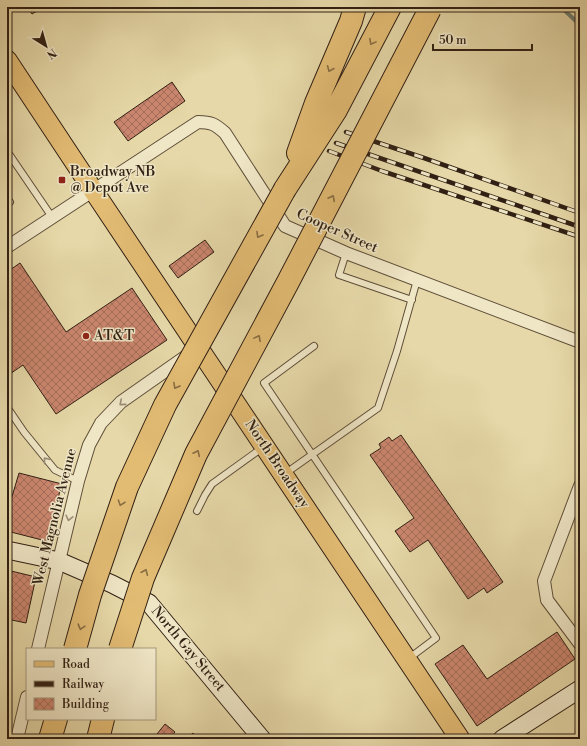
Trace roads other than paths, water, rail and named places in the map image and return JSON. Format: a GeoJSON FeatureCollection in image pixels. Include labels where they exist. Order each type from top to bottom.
{"type":"FeatureCollection","features":[{"type":"Feature","properties":{"kind":"highway"},"geometry":{"type":"LineString","coordinates":[[285,189],[316,104],[351,21],[355,7]]}},
{"type":"Feature","properties":{"kind":"highway"},"geometry":{"type":"LineString","coordinates":[[75,648],[90,595],[127,487],[165,405],[285,189],[336,110],[390,7]]}},
{"type":"Feature","properties":{"kind":"highway"},"geometry":{"type":"LineString","coordinates":[[120,648],[143,578],[196,454],[292,275],[431,8]]}},
{"type":"Feature","properties":{"kind":"highway"},"geometry":{"type":"LineString","coordinates":[[50,739],[56,720]]}},
{"type":"Feature","properties":{"kind":"highway"},"geometry":{"type":"LineString","coordinates":[[98,739],[103,720]]}},
{"type":"Feature","properties":{"kind":"main road","name":"North Broadway"},"geometry":{"type":"LineString","coordinates":[[7,60],[92,190],[284,474],[460,739]]}},
{"type":"Feature","properties":{"kind":"main road","name":"North Gay Street"},"geometry":{"type":"LineString","coordinates":[[7,550],[60,561],[112,584],[149,603],[262,739]]}},
{"type":"Feature","properties":{"kind":"main road"},"geometry":{"type":"LineString","coordinates":[[502,739],[580,689]]}},
{"type":"Feature","properties":{"kind":"street","name":"Cooper Street"},"geometry":{"type":"LineString","coordinates":[[7,247],[198,122],[210,122],[225,133],[285,226],[346,253],[580,342]]}},
{"type":"Feature","properties":{"kind":"street","name":"West Magnolia Avenue"},"geometry":{"type":"LineString","coordinates":[[38,648],[78,481],[89,445],[101,423],[121,402],[199,348]]}},
{"type":"Feature","properties":{"kind":"street"},"geometry":{"type":"LineString","coordinates":[[580,486],[544,581],[546,600],[580,644]]}},
{"type":"Feature","properties":{"kind":"street"},"geometry":{"type":"LineString","coordinates":[[17,739],[26,701]]}},
{"type":"Feature","properties":{"kind":"lane"},"geometry":{"type":"LineString","coordinates":[[7,151],[52,217]]}},
{"type":"Feature","properties":{"kind":"lane"},"geometry":{"type":"LineString","coordinates":[[346,253],[339,275],[412,300]]}},
{"type":"Feature","properties":{"kind":"lane"},"geometry":{"type":"LineString","coordinates":[[284,474],[378,408],[397,351],[417,280]]}},
{"type":"Feature","properties":{"kind":"lane"},"geometry":{"type":"LineString","coordinates":[[314,346],[264,383],[436,638],[407,660]]}},
{"type":"Feature","properties":{"kind":"lane"},"geometry":{"type":"LineString","coordinates":[[7,407],[24,432],[55,470],[78,481]]}},
{"type":"Feature","properties":{"kind":"lane"},"geometry":{"type":"LineString","coordinates":[[197,511],[212,484],[265,446]]}},
{"type":"Feature","properties":{"kind":"waterway"},"geometry":{"type":"LineString","coordinates":[[561,7],[580,25]]}},
{"type":"Feature","properties":{"kind":"railway"},"geometry":{"type":"LineString","coordinates":[[346,132],[580,213]]}},
{"type":"Feature","properties":{"kind":"railway"},"geometry":{"type":"LineString","coordinates":[[336,143],[580,227]]}},
{"type":"Feature","properties":{"kind":"railway"},"geometry":{"type":"LineString","coordinates":[[329,151],[382,171],[580,237]]}},
{"type":"Feature","properties":{"kind":"place","name":"Broadway NB @ Depot Ave"},"geometry":{"type":"Point","coordinates":[62,180]}},
{"type":"Feature","properties":{"kind":"place","name":"AT&T"},"geometry":{"type":"Point","coordinates":[86,336]}}]}
